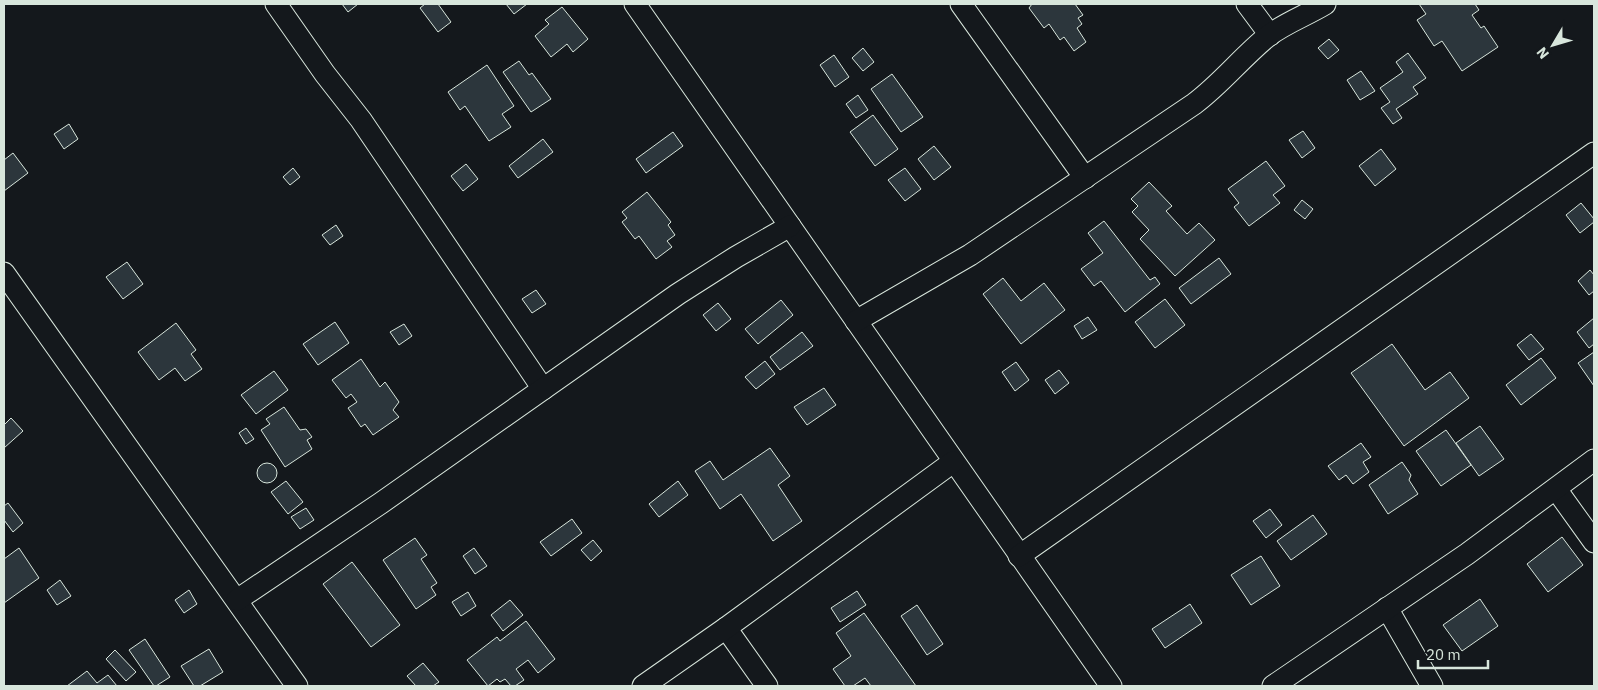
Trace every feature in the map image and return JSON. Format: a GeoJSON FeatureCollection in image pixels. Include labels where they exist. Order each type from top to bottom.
{"type":"FeatureCollection","features":[{"type":"Feature","properties":{"kind":"street"},"geometry":{"type":"LineString","coordinates":[[276,4],[325,74],[361,120],[543,389]]}},
{"type":"Feature","properties":{"kind":"street"},"geometry":{"type":"LineString","coordinates":[[635,4],[1111,686]]}},
{"type":"Feature","properties":{"kind":"street"},"geometry":{"type":"LineString","coordinates":[[961,4],[1085,178]]}},
{"type":"Feature","properties":{"kind":"street"},"geometry":{"type":"LineString","coordinates":[[1247,4],[1270,35]]}},
{"type":"Feature","properties":{"kind":"street"},"geometry":{"type":"LineString","coordinates":[[856,321],[970,255],[1085,178],[1211,91],[1246,55],[1270,35],[1325,4]]}},
{"type":"Feature","properties":{"kind":"street"},"geometry":{"type":"LineString","coordinates":[[1019,556],[1594,154]]}},
{"type":"Feature","properties":{"kind":"street"},"geometry":{"type":"LineString","coordinates":[[237,600],[381,503],[711,272],[790,226]]}},
{"type":"Feature","properties":{"kind":"street"},"geometry":{"type":"LineString","coordinates":[[4,273],[297,686]]}},
{"type":"Feature","properties":{"kind":"street"},"geometry":{"type":"LineString","coordinates":[[1273,686],[1467,554],[1594,460]]}},
{"type":"Feature","properties":{"kind":"street"},"geometry":{"type":"LineString","coordinates":[[643,686],[726,628],[953,462]]}},
{"type":"Feature","properties":{"kind":"street"},"geometry":{"type":"LineString","coordinates":[[1556,489],[1594,542]]}},
{"type":"Feature","properties":{"kind":"street"},"geometry":{"type":"LineString","coordinates":[[1387,608],[1432,686]]}},
{"type":"Feature","properties":{"kind":"street"},"geometry":{"type":"LineString","coordinates":[[726,628],[768,686]]}},
{"type":"Feature","properties":{"kind":"building"},"geometry":{"type":"Polygon","coordinates":[[[342,4],[358,4],[348,12],[342,4]]]}},
{"type":"Feature","properties":{"kind":"building"},"geometry":{"type":"Polygon","coordinates":[[[425,4],[438,4],[451,22],[438,32],[420,8],[425,4]]]}},
{"type":"Feature","properties":{"kind":"building"},"geometry":{"type":"Polygon","coordinates":[[[506,4],[527,4],[514,14],[506,4]]]}},
{"type":"Feature","properties":{"kind":"building"},"geometry":{"type":"Polygon","coordinates":[[[1032,4],[1075,4],[1083,15],[1078,18],[1082,24],[1077,28],[1086,42],[1074,51],[1064,37],[1060,40],[1049,24],[1044,28],[1029,8],[1032,4]]]}},
{"type":"Feature","properties":{"kind":"building"},"geometry":{"type":"Polygon","coordinates":[[[1419,4],[1475,4],[1479,10],[1472,15],[1481,28],[1484,26],[1498,47],[1462,71],[1442,41],[1434,46],[1417,20],[1426,14],[1419,4]]]}},
{"type":"Feature","properties":{"kind":"building"},"geometry":{"type":"Polygon","coordinates":[[[562,7],[588,39],[573,52],[567,44],[551,57],[535,36],[549,24],[545,20],[562,7]]]}},
{"type":"Feature","properties":{"kind":"building"},"geometry":{"type":"Polygon","coordinates":[[[1329,39],[1339,50],[1328,59],[1318,48],[1329,39]]]}},
{"type":"Feature","properties":{"kind":"building"},"geometry":{"type":"Polygon","coordinates":[[[863,48],[874,62],[863,71],[852,58],[863,48]]]}},
{"type":"Feature","properties":{"kind":"building"},"geometry":{"type":"Polygon","coordinates":[[[1408,53],[1426,78],[1413,87],[1418,94],[1396,109],[1402,118],[1393,124],[1381,108],[1390,102],[1380,88],[1403,72],[1396,62],[1408,53]]]}},
{"type":"Feature","properties":{"kind":"building"},"geometry":{"type":"Polygon","coordinates":[[[834,55],[849,77],[835,87],[820,65],[834,55]]]}},
{"type":"Feature","properties":{"kind":"building"},"geometry":{"type":"Polygon","coordinates":[[[519,61],[529,75],[532,73],[551,99],[531,112],[503,72],[519,61]]]}},
{"type":"Feature","properties":{"kind":"building"},"geometry":{"type":"Polygon","coordinates":[[[487,65],[514,106],[502,114],[511,127],[489,141],[465,106],[460,110],[448,92],[487,65]]]}},
{"type":"Feature","properties":{"kind":"building"},"geometry":{"type":"Polygon","coordinates":[[[1361,71],[1375,91],[1360,100],[1347,80],[1361,71]]]}},
{"type":"Feature","properties":{"kind":"building"},"geometry":{"type":"Polygon","coordinates":[[[892,74],[923,117],[901,132],[871,89],[892,74]]]}},
{"type":"Feature","properties":{"kind":"building"},"geometry":{"type":"Polygon","coordinates":[[[858,95],[868,110],[856,118],[846,104],[858,95]]]}},
{"type":"Feature","properties":{"kind":"building"},"geometry":{"type":"Polygon","coordinates":[[[873,115],[898,149],[875,166],[850,132],[873,115]]]}},
{"type":"Feature","properties":{"kind":"building"},"geometry":{"type":"Polygon","coordinates":[[[69,124],[78,139],[64,149],[54,134],[69,124]]]}},
{"type":"Feature","properties":{"kind":"building"},"geometry":{"type":"Polygon","coordinates":[[[1303,131],[1315,148],[1302,158],[1289,140],[1303,131]]]}},
{"type":"Feature","properties":{"kind":"building"},"geometry":{"type":"Polygon","coordinates":[[[673,132],[683,146],[646,173],[636,159],[673,132]]]}},
{"type":"Feature","properties":{"kind":"building"},"geometry":{"type":"Polygon","coordinates":[[[543,139],[553,152],[518,178],[509,166],[543,139]]]}},
{"type":"Feature","properties":{"kind":"building"},"geometry":{"type":"Polygon","coordinates":[[[934,146],[951,167],[934,180],[918,159],[934,146]]]}},
{"type":"Feature","properties":{"kind":"building"},"geometry":{"type":"Polygon","coordinates":[[[1381,149],[1396,169],[1375,186],[1359,166],[1381,149]]]}},
{"type":"Feature","properties":{"kind":"building"},"geometry":{"type":"Polygon","coordinates":[[[13,153],[28,173],[4,191],[4,160],[13,153]]]}},
{"type":"Feature","properties":{"kind":"building"},"geometry":{"type":"Polygon","coordinates":[[[1266,161],[1285,186],[1273,195],[1280,203],[1249,226],[1234,207],[1239,203],[1228,189],[1266,161]]]}},
{"type":"Feature","properties":{"kind":"building"},"geometry":{"type":"Polygon","coordinates":[[[466,164],[478,179],[463,191],[451,176],[466,164]]]}},
{"type":"Feature","properties":{"kind":"building"},"geometry":{"type":"Polygon","coordinates":[[[293,168],[300,177],[290,185],[283,177],[293,168]]]}},
{"type":"Feature","properties":{"kind":"building"},"geometry":{"type":"Polygon","coordinates":[[[905,168],[921,189],[905,201],[888,180],[905,168]]]}},
{"type":"Feature","properties":{"kind":"building"},"geometry":{"type":"Polygon","coordinates":[[[1149,182],[1172,206],[1166,211],[1187,234],[1199,223],[1215,240],[1175,276],[1140,239],[1149,230],[1132,212],[1138,206],[1131,199],[1149,182]]]}},
{"type":"Feature","properties":{"kind":"building"},"geometry":{"type":"Polygon","coordinates":[[[647,192],[671,222],[668,225],[675,235],[667,241],[672,247],[656,259],[639,236],[635,239],[622,222],[627,218],[622,212],[647,192]]]}},
{"type":"Feature","properties":{"kind":"building"},"geometry":{"type":"Polygon","coordinates":[[[1302,200],[1313,209],[1305,219],[1294,210],[1302,200]]]}},
{"type":"Feature","properties":{"kind":"building"},"geometry":{"type":"Polygon","coordinates":[[[1581,203],[1594,219],[1594,222],[1580,233],[1566,215],[1581,203]]]}},
{"type":"Feature","properties":{"kind":"building"},"geometry":{"type":"Polygon","coordinates":[[[1104,221],[1150,280],[1155,277],[1160,284],[1125,312],[1101,281],[1094,286],[1081,269],[1103,253],[1088,233],[1104,221]]]}},
{"type":"Feature","properties":{"kind":"building"},"geometry":{"type":"Polygon","coordinates":[[[336,225],[343,236],[330,245],[322,235],[336,225]]]}},
{"type":"Feature","properties":{"kind":"building"},"geometry":{"type":"Polygon","coordinates":[[[1219,258],[1231,274],[1191,304],[1179,288],[1219,258]]]}},
{"type":"Feature","properties":{"kind":"building"},"geometry":{"type":"Polygon","coordinates":[[[127,262],[143,284],[123,299],[106,277],[127,262]]]}},
{"type":"Feature","properties":{"kind":"building"},"geometry":{"type":"Polygon","coordinates":[[[1590,270],[1594,275],[1594,291],[1589,295],[1578,281],[1590,270]]]}},
{"type":"Feature","properties":{"kind":"building"},"geometry":{"type":"Polygon","coordinates":[[[1003,278],[1021,301],[1044,283],[1065,310],[1021,344],[983,294],[1003,278]]]}},
{"type":"Feature","properties":{"kind":"building"},"geometry":{"type":"Polygon","coordinates":[[[536,290],[546,304],[532,313],[522,299],[536,290]]]}},
{"type":"Feature","properties":{"kind":"building"},"geometry":{"type":"Polygon","coordinates":[[[1165,299],[1185,325],[1155,348],[1135,322],[1165,299]]]}},
{"type":"Feature","properties":{"kind":"building"},"geometry":{"type":"Polygon","coordinates":[[[781,300],[793,315],[758,344],[745,329],[781,300]]]}},
{"type":"Feature","properties":{"kind":"building"},"geometry":{"type":"Polygon","coordinates":[[[718,303],[731,319],[716,331],[703,315],[718,303]]]}},
{"type":"Feature","properties":{"kind":"building"},"geometry":{"type":"Polygon","coordinates":[[[1088,317],[1097,330],[1082,339],[1074,326],[1088,317]]]}},
{"type":"Feature","properties":{"kind":"building"},"geometry":{"type":"Polygon","coordinates":[[[1594,318],[1594,344],[1589,348],[1577,332],[1594,318]]]}},
{"type":"Feature","properties":{"kind":"building"},"geometry":{"type":"Polygon","coordinates":[[[335,322],[349,343],[318,365],[303,344],[335,322]]]}},
{"type":"Feature","properties":{"kind":"building"},"geometry":{"type":"Polygon","coordinates":[[[176,323],[196,350],[191,354],[202,369],[185,381],[175,368],[159,380],[138,352],[176,323]]]}},
{"type":"Feature","properties":{"kind":"building"},"geometry":{"type":"Polygon","coordinates":[[[404,324],[412,336],[399,345],[390,332],[404,324]]]}},
{"type":"Feature","properties":{"kind":"building"},"geometry":{"type":"Polygon","coordinates":[[[802,332],[813,346],[780,370],[770,357],[802,332]]]}},
{"type":"Feature","properties":{"kind":"building"},"geometry":{"type":"Polygon","coordinates":[[[1531,334],[1544,349],[1529,360],[1517,345],[1531,334]]]}},
{"type":"Feature","properties":{"kind":"building"},"geometry":{"type":"Polygon","coordinates":[[[1392,344],[1425,390],[1450,372],[1469,398],[1404,446],[1351,373],[1392,344]]]}},
{"type":"Feature","properties":{"kind":"building"},"geometry":{"type":"Polygon","coordinates":[[[1594,352],[1594,386],[1578,363],[1594,352]]]}},
{"type":"Feature","properties":{"kind":"building"},"geometry":{"type":"Polygon","coordinates":[[[1541,358],[1556,378],[1521,405],[1506,385],[1541,358]]]}},
{"type":"Feature","properties":{"kind":"building"},"geometry":{"type":"Polygon","coordinates":[[[361,359],[380,387],[385,382],[399,402],[393,410],[399,417],[373,435],[365,424],[361,427],[348,408],[357,402],[351,394],[346,398],[332,380],[361,359]]]}},
{"type":"Feature","properties":{"kind":"building"},"geometry":{"type":"Polygon","coordinates":[[[765,361],[775,374],[756,389],[745,377],[765,361]]]}},
{"type":"Feature","properties":{"kind":"building"},"geometry":{"type":"Polygon","coordinates":[[[1016,362],[1029,380],[1015,391],[1002,372],[1016,362]]]}},
{"type":"Feature","properties":{"kind":"building"},"geometry":{"type":"Polygon","coordinates":[[[1059,370],[1069,383],[1055,394],[1045,380],[1059,370]]]}},
{"type":"Feature","properties":{"kind":"building"},"geometry":{"type":"Polygon","coordinates":[[[274,371],[288,390],[256,414],[241,395],[274,371]]]}},
{"type":"Feature","properties":{"kind":"building"},"geometry":{"type":"Polygon","coordinates":[[[824,388],[836,405],[807,425],[794,407],[824,388]]]}},
{"type":"Feature","properties":{"kind":"building"},"geometry":{"type":"Polygon","coordinates":[[[284,407],[300,430],[306,429],[312,437],[307,440],[312,449],[285,467],[261,430],[270,424],[266,419],[284,407]]]}},
{"type":"Feature","properties":{"kind":"building"},"geometry":{"type":"Polygon","coordinates":[[[11,418],[23,431],[4,448],[4,425],[11,418]]]}},
{"type":"Feature","properties":{"kind":"building"},"geometry":{"type":"Polygon","coordinates":[[[1480,426],[1504,459],[1479,476],[1456,443],[1480,426]]]}},
{"type":"Feature","properties":{"kind":"building"},"geometry":{"type":"Polygon","coordinates":[[[246,428],[254,439],[246,444],[239,433],[246,428]]]}},
{"type":"Feature","properties":{"kind":"building"},"geometry":{"type":"Polygon","coordinates":[[[1446,430],[1471,465],[1441,486],[1416,451],[1446,430]]]}},
{"type":"Feature","properties":{"kind":"building"},"geometry":{"type":"Polygon","coordinates":[[[1361,443],[1371,457],[1363,462],[1369,472],[1353,484],[1346,475],[1339,480],[1328,466],[1361,443]]]}},
{"type":"Feature","properties":{"kind":"building"},"geometry":{"type":"Polygon","coordinates":[[[770,448],[790,476],[778,485],[802,521],[773,541],[741,494],[720,509],[695,471],[710,461],[723,480],[770,448]]]}},
{"type":"Feature","properties":{"kind":"building"},"geometry":{"type":"Polygon","coordinates":[[[1402,462],[1411,475],[1409,480],[1418,494],[1388,514],[1369,485],[1402,462]]]}},
{"type":"Feature","properties":{"kind":"building"},"geometry":{"type":"Polygon","coordinates":[[[263,463],[271,463],[277,469],[277,477],[271,483],[263,483],[257,477],[257,469],[263,463]]]}},
{"type":"Feature","properties":{"kind":"building"},"geometry":{"type":"Polygon","coordinates":[[[286,481],[303,502],[288,514],[271,492],[286,481]]]}},
{"type":"Feature","properties":{"kind":"building"},"geometry":{"type":"Polygon","coordinates":[[[678,481],[688,495],[659,517],[649,504],[678,481]]]}},
{"type":"Feature","properties":{"kind":"building"},"geometry":{"type":"Polygon","coordinates":[[[8,503],[23,523],[13,532],[4,520],[4,506],[8,503]]]}},
{"type":"Feature","properties":{"kind":"building"},"geometry":{"type":"Polygon","coordinates":[[[306,508],[314,520],[300,529],[291,517],[306,508]]]}},
{"type":"Feature","properties":{"kind":"building"},"geometry":{"type":"Polygon","coordinates":[[[1270,509],[1282,525],[1266,538],[1253,521],[1270,509]]]}},
{"type":"Feature","properties":{"kind":"building"},"geometry":{"type":"Polygon","coordinates":[[[1313,515],[1327,534],[1291,560],[1277,541],[1313,515]]]}},
{"type":"Feature","properties":{"kind":"building"},"geometry":{"type":"Polygon","coordinates":[[[572,519],[582,533],[551,556],[540,542],[572,519]]]}},
{"type":"Feature","properties":{"kind":"building"},"geometry":{"type":"Polygon","coordinates":[[[1562,537],[1583,565],[1548,592],[1527,564],[1562,537]]]}},
{"type":"Feature","properties":{"kind":"building"},"geometry":{"type":"Polygon","coordinates":[[[415,538],[427,555],[421,559],[437,583],[431,587],[436,595],[416,609],[383,560],[415,538]]]}},
{"type":"Feature","properties":{"kind":"building"},"geometry":{"type":"Polygon","coordinates":[[[593,540],[602,551],[591,561],[581,550],[593,540]]]}},
{"type":"Feature","properties":{"kind":"building"},"geometry":{"type":"Polygon","coordinates":[[[19,548],[39,578],[4,603],[4,559],[19,548]]]}},
{"type":"Feature","properties":{"kind":"building"},"geometry":{"type":"Polygon","coordinates":[[[474,548],[487,566],[475,574],[463,556],[474,548]]]}},
{"type":"Feature","properties":{"kind":"building"},"geometry":{"type":"Polygon","coordinates":[[[1261,556],[1280,586],[1251,605],[1231,575],[1261,556]]]}},
{"type":"Feature","properties":{"kind":"building"},"geometry":{"type":"Polygon","coordinates":[[[352,562],[400,625],[371,647],[323,584],[352,562]]]}},
{"type":"Feature","properties":{"kind":"building"},"geometry":{"type":"Polygon","coordinates":[[[60,580],[71,596],[57,605],[47,590],[60,580]]]}},
{"type":"Feature","properties":{"kind":"building"},"geometry":{"type":"Polygon","coordinates":[[[189,590],[197,604],[184,613],[175,600],[189,590]]]}},
{"type":"Feature","properties":{"kind":"building"},"geometry":{"type":"Polygon","coordinates":[[[857,591],[866,605],[840,622],[831,608],[857,591]]]}},
{"type":"Feature","properties":{"kind":"building"},"geometry":{"type":"Polygon","coordinates":[[[468,592],[476,606],[461,616],[452,602],[468,592]]]}},
{"type":"Feature","properties":{"kind":"building"},"geometry":{"type":"Polygon","coordinates":[[[1480,599],[1498,626],[1462,651],[1443,625],[1480,599]]]}},
{"type":"Feature","properties":{"kind":"building"},"geometry":{"type":"Polygon","coordinates":[[[510,600],[523,615],[503,631],[491,615],[510,600]]]}},
{"type":"Feature","properties":{"kind":"building"},"geometry":{"type":"Polygon","coordinates":[[[1190,604],[1202,623],[1165,648],[1152,629],[1190,604]]]}},
{"type":"Feature","properties":{"kind":"building"},"geometry":{"type":"Polygon","coordinates":[[[917,605],[943,644],[927,655],[901,616],[917,605]]]}},
{"type":"Feature","properties":{"kind":"building"},"geometry":{"type":"Polygon","coordinates":[[[864,613],[916,686],[871,686],[865,678],[853,686],[845,686],[833,669],[851,656],[836,633],[864,613]]]}},
{"type":"Feature","properties":{"kind":"building"},"geometry":{"type":"Polygon","coordinates":[[[526,621],[555,659],[538,673],[528,660],[516,669],[524,680],[515,686],[511,686],[505,679],[500,682],[497,679],[488,686],[467,660],[497,637],[500,641],[526,621]]]}},
{"type":"Feature","properties":{"kind":"building"},"geometry":{"type":"Polygon","coordinates":[[[145,639],[170,677],[156,686],[154,686],[129,650],[145,639]]]}},
{"type":"Feature","properties":{"kind":"building"},"geometry":{"type":"Polygon","coordinates":[[[209,649],[223,672],[200,686],[194,686],[181,666],[209,649]]]}},
{"type":"Feature","properties":{"kind":"building"},"geometry":{"type":"Polygon","coordinates":[[[115,650],[136,672],[126,681],[106,659],[115,650]]]}},
{"type":"Feature","properties":{"kind":"building"},"geometry":{"type":"Polygon","coordinates":[[[423,663],[439,682],[433,686],[416,686],[407,676],[423,663]]]}},
{"type":"Feature","properties":{"kind":"building"},"geometry":{"type":"Polygon","coordinates":[[[87,671],[97,683],[108,675],[117,686],[67,686],[87,671]]]}}]}
